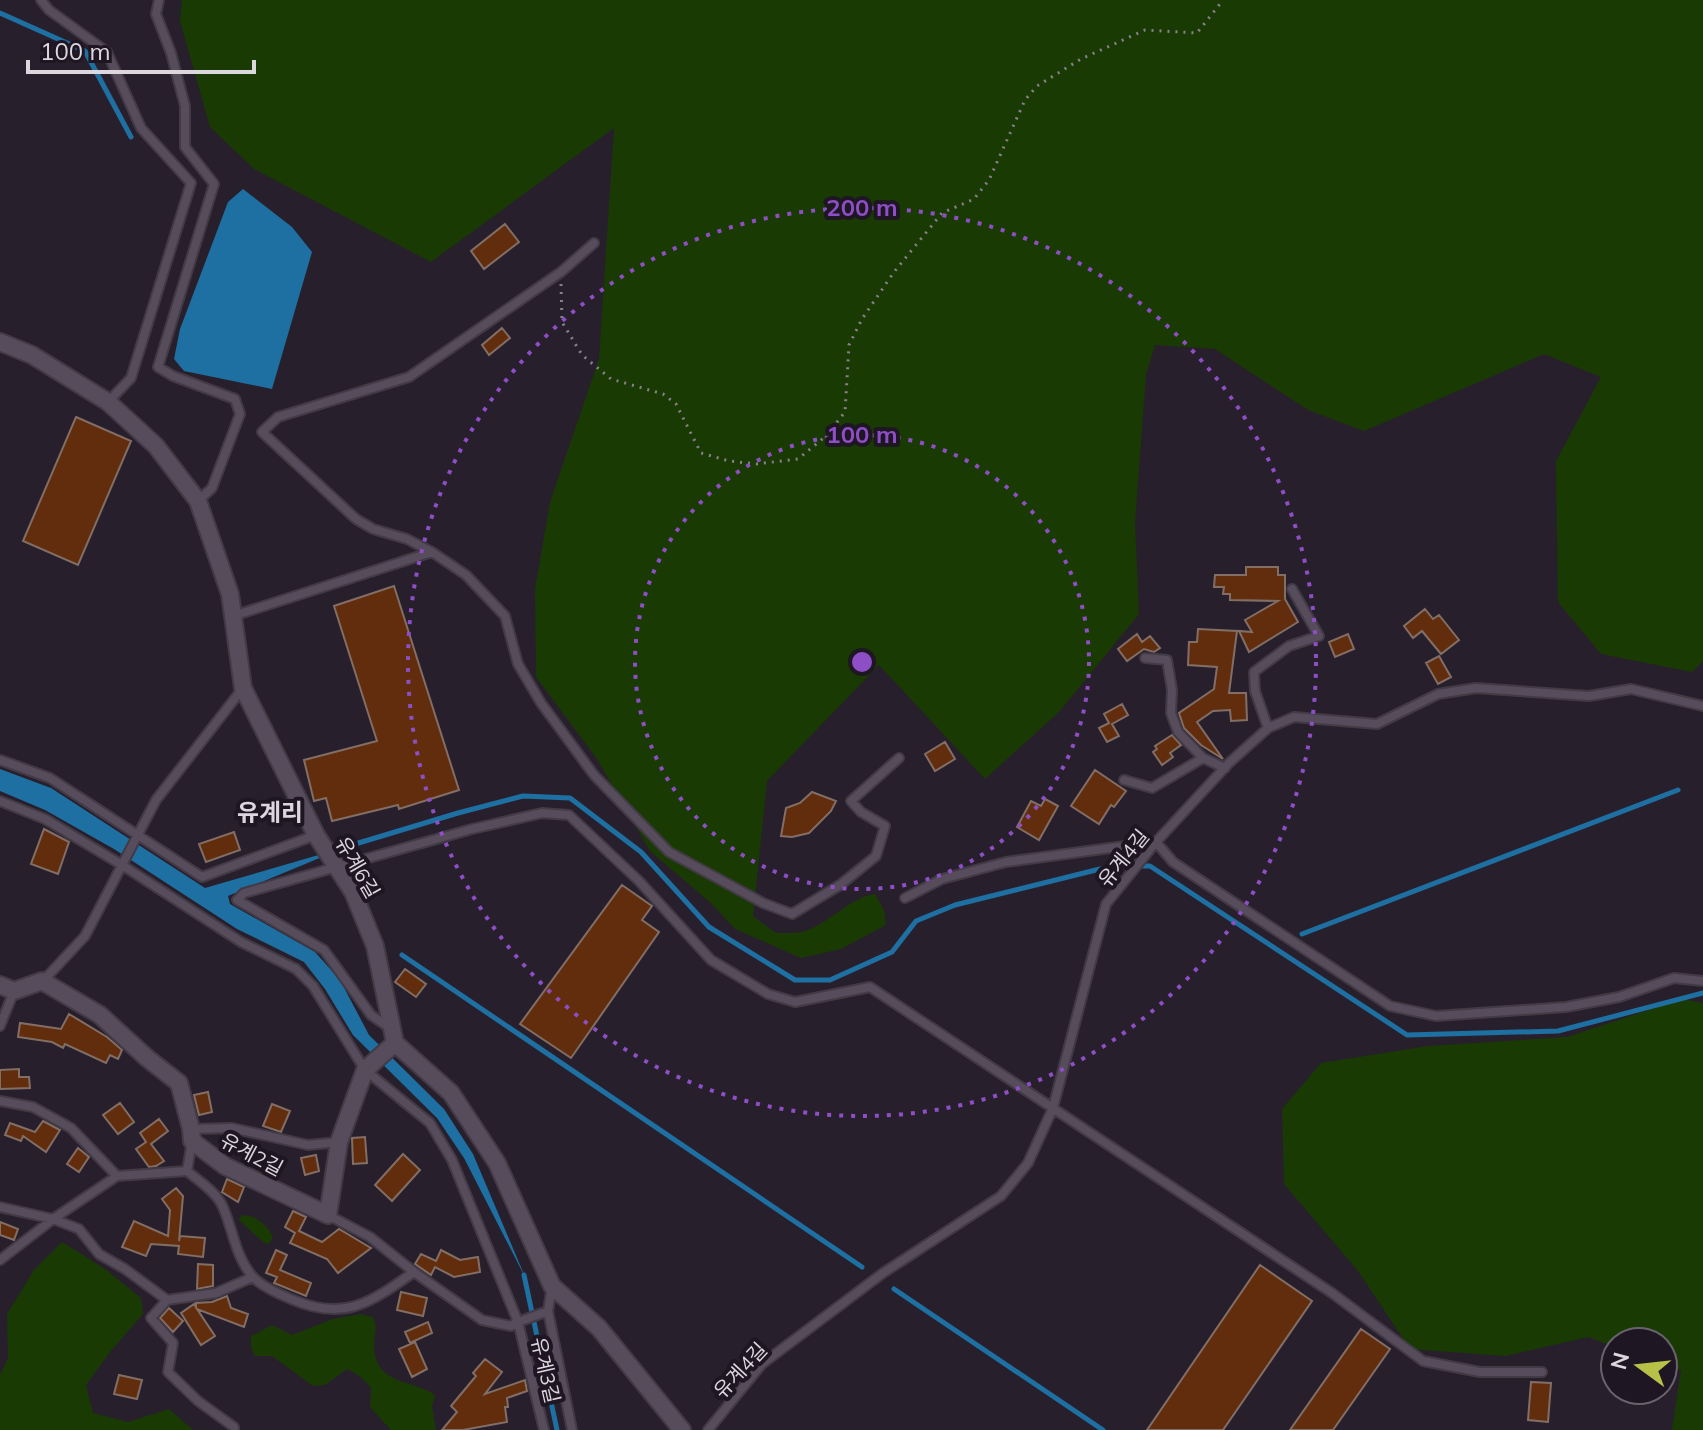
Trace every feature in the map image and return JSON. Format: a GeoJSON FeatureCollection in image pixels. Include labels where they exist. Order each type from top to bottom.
{"type":"FeatureCollection","features":[{"type":"Feature","properties":{"kind":"street","name":"유계6길"},"geometry":{"type":"LineString","coordinates":[[0,342],[32,355],[108,402],[156,446],[198,501],[230,594],[243,688],[316,835],[353,892],[375,946],[394,1037]]}},
{"type":"Feature","properties":{"kind":"street"},"geometry":{"type":"LineString","coordinates":[[7,988],[42,981],[100,1015],[179,1083],[191,1135]]}},
{"type":"Feature","properties":{"kind":"street"},"geometry":{"type":"LineString","coordinates":[[328,1215],[339,1142],[365,1070],[394,1037],[451,1093],[489,1152],[552,1286],[599,1328],[682,1430]]}},
{"type":"Feature","properties":{"kind":"street","name":"유계2길"},"geometry":{"type":"LineString","coordinates":[[191,1135],[225,1166],[328,1215]]}},
{"type":"Feature","properties":{"kind":"lane"},"geometry":{"type":"LineString","coordinates":[[41,0],[49,10],[107,52],[141,128],[191,183],[131,378],[108,402]]}},
{"type":"Feature","properties":{"kind":"lane"},"geometry":{"type":"LineString","coordinates":[[159,0],[156,14],[171,53],[185,106],[185,147],[214,184],[158,367],[173,376],[235,399],[240,414],[212,488],[198,501]]}},
{"type":"Feature","properties":{"kind":"lane"},"geometry":{"type":"LineString","coordinates":[[594,243],[561,272],[409,377],[278,417],[262,432],[356,519],[373,529],[407,539],[466,575],[505,616],[518,664],[541,703],[594,775],[669,852],[763,903],[792,914],[840,885],[876,856],[885,826],[861,812],[851,801],[899,758]]}},
{"type":"Feature","properties":{"kind":"lane"},"geometry":{"type":"LineString","coordinates":[[233,616],[432,552]]}},
{"type":"Feature","properties":{"kind":"lane"},"geometry":{"type":"LineString","coordinates":[[1268,728],[1255,691],[1254,672],[1289,646],[1319,636],[1292,589]]}},
{"type":"Feature","properties":{"kind":"lane"},"geometry":{"type":"LineString","coordinates":[[1145,658],[1167,660],[1172,690],[1171,713],[1178,732],[1203,758],[1225,768]]}},
{"type":"Feature","properties":{"kind":"lane"},"geometry":{"type":"LineString","coordinates":[[42,981],[85,936],[156,800],[243,688]]}},
{"type":"Feature","properties":{"kind":"lane","name":"유계4길"},"geometry":{"type":"LineString","coordinates":[[708,1430],[762,1364],[883,1273],[1001,1196],[1028,1163],[1053,1108],[1106,904],[1156,842],[1225,768],[1268,728],[1294,717],[1377,724],[1438,694],[1476,688],[1589,696],[1631,689],[1703,706]]}},
{"type":"Feature","properties":{"kind":"lane"},"geometry":{"type":"LineString","coordinates":[[1124,780],[1152,788],[1203,758]]}},
{"type":"Feature","properties":{"kind":"lane"},"geometry":{"type":"LineString","coordinates":[[0,760],[50,778],[202,877],[316,835]]}},
{"type":"Feature","properties":{"kind":"lane"},"geometry":{"type":"LineString","coordinates":[[0,801],[45,819],[241,942],[296,969],[313,986],[365,1070],[430,1123],[452,1160],[518,1322],[548,1311]]}},
{"type":"Feature","properties":{"kind":"lane"},"geometry":{"type":"LineString","coordinates":[[394,1037],[371,1015],[324,950],[237,900],[244,893],[472,829],[542,813],[569,815],[639,881],[711,960],[768,994],[795,1002],[870,987],[1332,1293],[1423,1361],[1480,1372],[1542,1372]]}},
{"type":"Feature","properties":{"kind":"lane"},"geometry":{"type":"LineString","coordinates":[[905,898],[942,879],[1006,862],[1156,842],[1173,862],[1390,1006],[1436,1016],[1566,1007],[1619,997],[1674,978],[1703,981]]}},
{"type":"Feature","properties":{"kind":"lane"},"geometry":{"type":"LineString","coordinates":[[0,1026],[7,988]]}},
{"type":"Feature","properties":{"kind":"lane"},"geometry":{"type":"LineString","coordinates":[[0,1101],[33,1107],[71,1128],[117,1176]]}},
{"type":"Feature","properties":{"kind":"lane"},"geometry":{"type":"LineString","coordinates":[[187,1171],[191,1135],[232,1128],[308,1145],[339,1142]]}},
{"type":"Feature","properties":{"kind":"lane"},"geometry":{"type":"LineString","coordinates":[[0,1260],[117,1176],[187,1171],[221,1202],[232,1238],[253,1277],[278,1293],[315,1309],[332,1310],[374,1300],[414,1272]]}},
{"type":"Feature","properties":{"kind":"lane"},"geometry":{"type":"LineString","coordinates":[[0,1207],[53,1219],[79,1229],[99,1254],[167,1300]]}},
{"type":"Feature","properties":{"kind":"lane","name":"유계3길"},"geometry":{"type":"LineString","coordinates":[[328,1215],[370,1237],[482,1320],[511,1326],[518,1322],[544,1430]]}},
{"type":"Feature","properties":{"kind":"lane"},"geometry":{"type":"LineString","coordinates":[[234,1430],[168,1372],[173,1343],[151,1318],[167,1300],[216,1293],[253,1277]]}},
{"type":"Feature","properties":{"kind":"lane"},"geometry":{"type":"LineString","coordinates":[[552,1286],[548,1311],[572,1430]]}},
{"type":"Feature","properties":{"kind":"path"},"geometry":{"type":"LineString","coordinates":[[561,272],[562,322],[582,355],[611,379],[663,394],[676,404],[701,453],[756,464],[798,459],[826,436],[845,412],[849,345],[862,319],[894,272],[942,213],[974,199],[989,180],[1025,100],[1037,86],[1081,59],[1145,30],[1197,33],[1223,0]]}},
{"type":"Feature","properties":{"kind":"green space"},"geometry":{"type":"Polygon","coordinates":[[[182,0],[1703,0],[1703,661],[1692,672],[1601,654],[1558,602],[1556,461],[1601,377],[1544,354],[1364,431],[1308,410],[1215,349],[1155,345],[1146,374],[1135,523],[1139,614],[1059,712],[985,779],[879,665],[767,781],[753,916],[776,933],[792,933],[816,926],[866,896],[875,894],[884,910],[886,925],[841,949],[801,958],[735,929],[713,905],[650,851],[597,759],[536,677],[535,589],[550,502],[599,359],[614,128],[431,262],[254,169],[210,127],[180,21],[182,0]]]}},
{"type":"Feature","properties":{"kind":"green space"},"geometry":{"type":"Polygon","coordinates":[[[1682,999],[1703,1003],[1703,1430],[1672,1430],[1676,1406],[1679,1406],[1679,1326],[1599,1326],[1599,1341],[1588,1337],[1505,1356],[1410,1349],[1358,1271],[1284,1184],[1282,1109],[1321,1063],[1428,1046],[1567,1037],[1682,999]]]}},
{"type":"Feature","properties":{"kind":"green space"},"geometry":{"type":"Polygon","coordinates":[[[242,1215],[264,1225],[273,1237],[269,1244],[241,1222],[239,1219],[242,1215]]]}},
{"type":"Feature","properties":{"kind":"green space"},"geometry":{"type":"Polygon","coordinates":[[[62,1242],[105,1269],[141,1298],[143,1314],[86,1385],[93,1413],[128,1422],[169,1409],[193,1430],[0,1430],[0,1375],[8,1358],[7,1314],[34,1270],[62,1242]]]}},
{"type":"Feature","properties":{"kind":"green space"},"geometry":{"type":"Polygon","coordinates":[[[360,1314],[373,1317],[375,1321],[374,1348],[382,1369],[397,1380],[435,1395],[432,1407],[436,1430],[391,1430],[370,1407],[371,1388],[361,1377],[347,1369],[325,1385],[313,1386],[272,1356],[255,1356],[251,1347],[251,1336],[272,1325],[292,1335],[333,1319],[360,1314]]]}},
{"type":"Feature","properties":{"kind":"water"},"geometry":{"type":"Polygon","coordinates":[[[243,189],[292,227],[312,252],[272,389],[184,371],[174,359],[180,329],[228,202],[243,189]]]}},
{"type":"Feature","properties":{"kind":"water"},"geometry":{"type":"Polygon","coordinates":[[[0,769],[51,788],[205,888],[346,847],[228,896],[230,904],[315,952],[340,980],[369,1035],[444,1109],[473,1154],[526,1279],[464,1158],[437,1118],[353,1035],[304,962],[237,929],[114,849],[45,810],[0,791],[0,769]]]}},
{"type":"Feature","properties":{"kind":"building"},"geometry":{"type":"Polygon","coordinates":[[[505,224],[519,242],[484,269],[471,251],[505,224]]]}},
{"type":"Feature","properties":{"kind":"building"},"geometry":{"type":"Polygon","coordinates":[[[502,328],[510,338],[489,355],[482,345],[502,328]]]}},
{"type":"Feature","properties":{"kind":"building"},"geometry":{"type":"Polygon","coordinates":[[[76,417],[131,441],[78,565],[23,541],[76,417]]]}},
{"type":"Feature","properties":{"kind":"building"},"geometry":{"type":"Polygon","coordinates":[[[1246,567],[1278,567],[1278,575],[1285,575],[1285,599],[1298,622],[1249,652],[1239,631],[1252,632],[1245,620],[1278,601],[1230,600],[1230,594],[1223,594],[1224,587],[1214,587],[1215,575],[1246,575],[1246,567]]]}},
{"type":"Feature","properties":{"kind":"building"},"geometry":{"type":"Polygon","coordinates":[[[394,586],[459,790],[399,809],[398,805],[332,821],[326,798],[314,801],[304,760],[377,741],[334,606],[394,586]]]}},
{"type":"Feature","properties":{"kind":"building"},"geometry":{"type":"Polygon","coordinates":[[[1425,609],[1433,619],[1439,615],[1459,640],[1441,654],[1422,631],[1413,638],[1404,626],[1425,609]]]}},
{"type":"Feature","properties":{"kind":"building"},"geometry":{"type":"Polygon","coordinates":[[[1198,629],[1237,631],[1229,693],[1246,693],[1247,720],[1231,721],[1230,710],[1213,711],[1197,722],[1223,759],[1201,745],[1184,728],[1179,713],[1214,689],[1217,667],[1188,665],[1189,642],[1197,642],[1198,629]]]}},
{"type":"Feature","properties":{"kind":"building"},"geometry":{"type":"Polygon","coordinates":[[[1137,634],[1142,642],[1150,636],[1160,648],[1154,652],[1144,649],[1127,661],[1118,649],[1137,634]]]}},
{"type":"Feature","properties":{"kind":"building"},"geometry":{"type":"Polygon","coordinates":[[[1348,634],[1354,649],[1335,657],[1329,642],[1348,634]]]}},
{"type":"Feature","properties":{"kind":"building"},"geometry":{"type":"Polygon","coordinates":[[[1439,656],[1451,677],[1438,684],[1426,663],[1439,656]]]}},
{"type":"Feature","properties":{"kind":"building"},"geometry":{"type":"Polygon","coordinates":[[[1122,704],[1128,715],[1112,724],[1119,736],[1107,742],[1099,728],[1109,723],[1104,714],[1122,704]]]}},
{"type":"Feature","properties":{"kind":"building"},"geometry":{"type":"Polygon","coordinates":[[[1172,735],[1181,745],[1170,753],[1173,757],[1162,765],[1153,752],[1157,749],[1155,746],[1172,735]]]}},
{"type":"Feature","properties":{"kind":"building"},"geometry":{"type":"Polygon","coordinates":[[[945,742],[955,759],[935,771],[925,754],[945,742]]]}},
{"type":"Feature","properties":{"kind":"building"},"geometry":{"type":"Polygon","coordinates":[[[1095,770],[1126,791],[1114,807],[1111,805],[1099,824],[1071,806],[1095,770]]]}},
{"type":"Feature","properties":{"kind":"building"},"geometry":{"type":"Polygon","coordinates":[[[812,792],[836,801],[831,811],[809,833],[781,836],[786,808],[800,803],[812,792]]]}},
{"type":"Feature","properties":{"kind":"building"},"geometry":{"type":"Polygon","coordinates":[[[1045,799],[1058,806],[1039,840],[1017,827],[1031,801],[1041,806],[1045,799]]]}},
{"type":"Feature","properties":{"kind":"building"},"geometry":{"type":"Polygon","coordinates":[[[44,829],[69,842],[58,874],[31,864],[44,829]]]}},
{"type":"Feature","properties":{"kind":"building"},"geometry":{"type":"Polygon","coordinates":[[[234,832],[240,850],[206,862],[199,844],[234,832]]]}},
{"type":"Feature","properties":{"kind":"building"},"geometry":{"type":"Polygon","coordinates":[[[622,885],[652,906],[642,920],[659,932],[571,1058],[520,1024],[622,885]]]}},
{"type":"Feature","properties":{"kind":"building"},"geometry":{"type":"Polygon","coordinates":[[[405,969],[426,984],[416,997],[395,982],[405,969]]]}},
{"type":"Feature","properties":{"kind":"building"},"geometry":{"type":"Polygon","coordinates":[[[69,1014],[122,1050],[118,1059],[110,1055],[106,1063],[65,1044],[63,1048],[52,1042],[18,1037],[20,1023],[61,1029],[69,1014]]]}},
{"type":"Feature","properties":{"kind":"building"},"geometry":{"type":"Polygon","coordinates":[[[19,1069],[19,1077],[29,1077],[30,1088],[0,1089],[0,1070],[19,1069]]]}},
{"type":"Feature","properties":{"kind":"building"},"geometry":{"type":"Polygon","coordinates":[[[208,1092],[212,1112],[199,1115],[194,1095],[208,1092]]]}},
{"type":"Feature","properties":{"kind":"building"},"geometry":{"type":"Polygon","coordinates":[[[120,1103],[134,1122],[118,1134],[103,1115],[120,1103]]]}},
{"type":"Feature","properties":{"kind":"building"},"geometry":{"type":"Polygon","coordinates":[[[272,1104],[290,1111],[281,1132],[263,1126],[272,1104]]]}},
{"type":"Feature","properties":{"kind":"building"},"geometry":{"type":"Polygon","coordinates":[[[159,1119],[168,1131],[151,1144],[164,1161],[149,1167],[136,1149],[146,1142],[140,1133],[159,1119]]]}},
{"type":"Feature","properties":{"kind":"building"},"geometry":{"type":"Polygon","coordinates":[[[43,1121],[60,1130],[46,1152],[23,1136],[21,1141],[5,1135],[10,1123],[35,1132],[43,1121]]]}},
{"type":"Feature","properties":{"kind":"building"},"geometry":{"type":"Polygon","coordinates":[[[365,1137],[367,1163],[353,1164],[352,1138],[365,1137]]]}},
{"type":"Feature","properties":{"kind":"building"},"geometry":{"type":"Polygon","coordinates":[[[78,1148],[89,1157],[79,1172],[67,1164],[78,1148]]]}},
{"type":"Feature","properties":{"kind":"building"},"geometry":{"type":"Polygon","coordinates":[[[403,1154],[420,1170],[392,1201],[375,1185],[403,1154]]]}},
{"type":"Feature","properties":{"kind":"building"},"geometry":{"type":"Polygon","coordinates":[[[316,1155],[319,1171],[305,1175],[301,1158],[316,1155]]]}},
{"type":"Feature","properties":{"kind":"building"},"geometry":{"type":"Polygon","coordinates":[[[227,1179],[244,1187],[238,1202],[222,1192],[227,1179]]]}},
{"type":"Feature","properties":{"kind":"building"},"geometry":{"type":"Polygon","coordinates":[[[176,1188],[183,1196],[179,1241],[180,1236],[205,1238],[203,1257],[178,1254],[179,1246],[151,1244],[146,1256],[122,1247],[134,1221],[168,1236],[170,1210],[162,1199],[176,1188]]]}},
{"type":"Feature","properties":{"kind":"building"},"geometry":{"type":"Polygon","coordinates":[[[293,1211],[306,1217],[299,1231],[322,1242],[339,1229],[371,1248],[338,1273],[327,1259],[290,1243],[295,1233],[285,1227],[293,1211]]]}},
{"type":"Feature","properties":{"kind":"building"},"geometry":{"type":"Polygon","coordinates":[[[0,1222],[18,1229],[14,1240],[0,1235],[0,1222]]]}},
{"type":"Feature","properties":{"kind":"building"},"geometry":{"type":"Polygon","coordinates":[[[276,1250],[287,1255],[280,1270],[311,1283],[306,1296],[274,1283],[277,1277],[266,1273],[276,1250]]]}},
{"type":"Feature","properties":{"kind":"building"},"geometry":{"type":"Polygon","coordinates":[[[441,1250],[460,1260],[478,1257],[480,1272],[454,1277],[435,1267],[431,1275],[415,1264],[421,1254],[436,1261],[441,1250]]]}},
{"type":"Feature","properties":{"kind":"building"},"geometry":{"type":"Polygon","coordinates":[[[198,1264],[213,1265],[213,1286],[197,1289],[198,1264]]]}},
{"type":"Feature","properties":{"kind":"building"},"geometry":{"type":"Polygon","coordinates":[[[1260,1265],[1312,1301],[1223,1430],[1147,1430],[1260,1265]]]}},
{"type":"Feature","properties":{"kind":"building"},"geometry":{"type":"Polygon","coordinates":[[[401,1292],[427,1298],[423,1316],[397,1310],[401,1292]]]}},
{"type":"Feature","properties":{"kind":"building"},"geometry":{"type":"Polygon","coordinates":[[[227,1296],[231,1308],[248,1314],[244,1327],[197,1309],[215,1336],[201,1345],[181,1313],[194,1304],[196,1307],[196,1303],[212,1302],[227,1296]]]}},
{"type":"Feature","properties":{"kind":"building"},"geometry":{"type":"Polygon","coordinates":[[[169,1308],[183,1321],[173,1332],[160,1318],[169,1308]]]}},
{"type":"Feature","properties":{"kind":"building"},"geometry":{"type":"Polygon","coordinates":[[[428,1322],[432,1333],[410,1343],[405,1332],[428,1322]]]}},
{"type":"Feature","properties":{"kind":"building"},"geometry":{"type":"Polygon","coordinates":[[[1361,1329],[1390,1349],[1333,1430],[1290,1430],[1361,1329]]]}},
{"type":"Feature","properties":{"kind":"building"},"geometry":{"type":"Polygon","coordinates":[[[415,1342],[427,1369],[412,1377],[399,1349],[415,1342]]]}},
{"type":"Feature","properties":{"kind":"building"},"geometry":{"type":"Polygon","coordinates":[[[485,1359],[502,1372],[485,1394],[525,1380],[527,1391],[507,1398],[507,1422],[463,1430],[442,1430],[457,1412],[451,1406],[476,1376],[473,1373],[485,1359]]]}},
{"type":"Feature","properties":{"kind":"building"},"geometry":{"type":"Polygon","coordinates":[[[119,1375],[142,1380],[137,1399],[114,1394],[119,1375]]]}},
{"type":"Feature","properties":{"kind":"building"},"geometry":{"type":"Polygon","coordinates":[[[1531,1382],[1551,1383],[1548,1422],[1528,1420],[1531,1382]]]}},
{"type":"Feature","properties":{"kind":"waterway"},"geometry":{"type":"LineString","coordinates":[[0,13],[85,51],[131,137]]}},
{"type":"Feature","properties":{"kind":"waterway"},"geometry":{"type":"LineString","coordinates":[[1302,934],[1678,790]]}},
{"type":"Feature","properties":{"kind":"waterway"},"geometry":{"type":"LineString","coordinates":[[342,848],[523,796],[570,798],[641,852],[709,927],[795,980],[830,980],[892,952],[916,921],[955,905],[1112,866],[1150,866],[1407,1035],[1558,1031],[1703,993]]}},
{"type":"Feature","properties":{"kind":"waterway"},"geometry":{"type":"LineString","coordinates":[[402,955],[862,1267]]}},
{"type":"Feature","properties":{"kind":"waterway"},"geometry":{"type":"LineString","coordinates":[[524,1275],[557,1430]]}},
{"type":"Feature","properties":{"kind":"waterway"},"geometry":{"type":"LineString","coordinates":[[894,1289],[1103,1430]]}},
{"type":"Feature","properties":{"kind":"district","name":"유계리"},"geometry":{"type":"Point","coordinates":[270,812]}}]}
